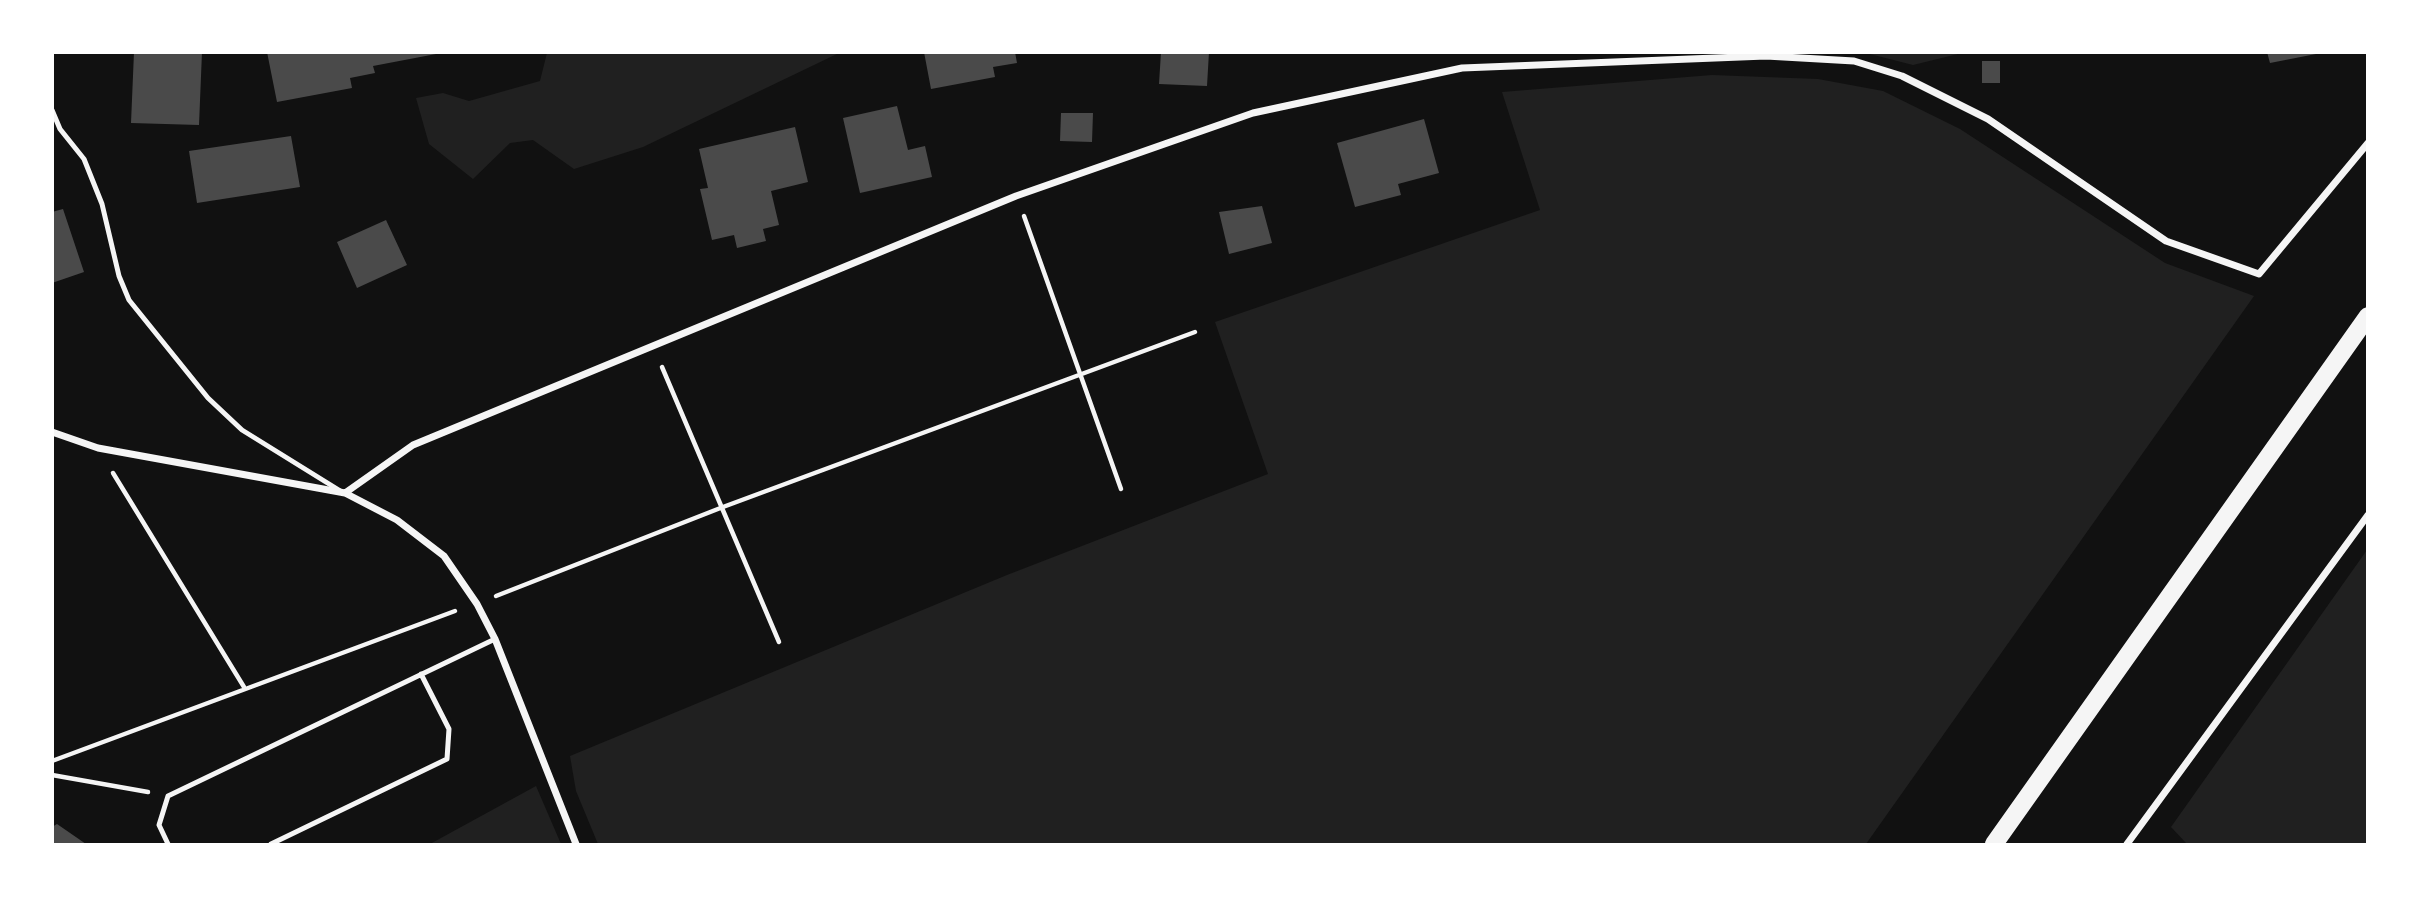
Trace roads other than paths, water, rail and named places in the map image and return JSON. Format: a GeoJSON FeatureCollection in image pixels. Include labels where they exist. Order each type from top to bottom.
{"type":"FeatureCollection","features":[{"type":"Feature","properties":{"kind":"main road"},"geometry":{"type":"LineString","coordinates":[[1994,845],[2368,316]]}},
{"type":"Feature","properties":{"kind":"street"},"geometry":{"type":"LineString","coordinates":[[345,493],[413,444],[1016,196],[1253,113],[1462,68],[1766,55],[1854,61],[1902,76],[1988,119],[2166,241],[2259,274],[2368,144]]}},
{"type":"Feature","properties":{"kind":"street"},"geometry":{"type":"LineString","coordinates":[[52,432],[98,448],[345,493],[397,520],[444,556],[477,604],[495,639],[576,845]]}},
{"type":"Feature","properties":{"kind":"street"},"geometry":{"type":"LineString","coordinates":[[2127,845],[2368,515]]}},
{"type":"Feature","properties":{"kind":"lane"},"geometry":{"type":"LineString","coordinates":[[52,110],[60,129],[83,159],[102,204],[119,276],[130,300],[208,398],[242,430],[345,493]]}},
{"type":"Feature","properties":{"kind":"lane"},"geometry":{"type":"LineString","coordinates":[[167,845],[159,825],[168,796],[495,639]]}},
{"type":"Feature","properties":{"kind":"lane"},"geometry":{"type":"LineString","coordinates":[[271,845],[447,759],[449,729],[421,674]]}}]}
